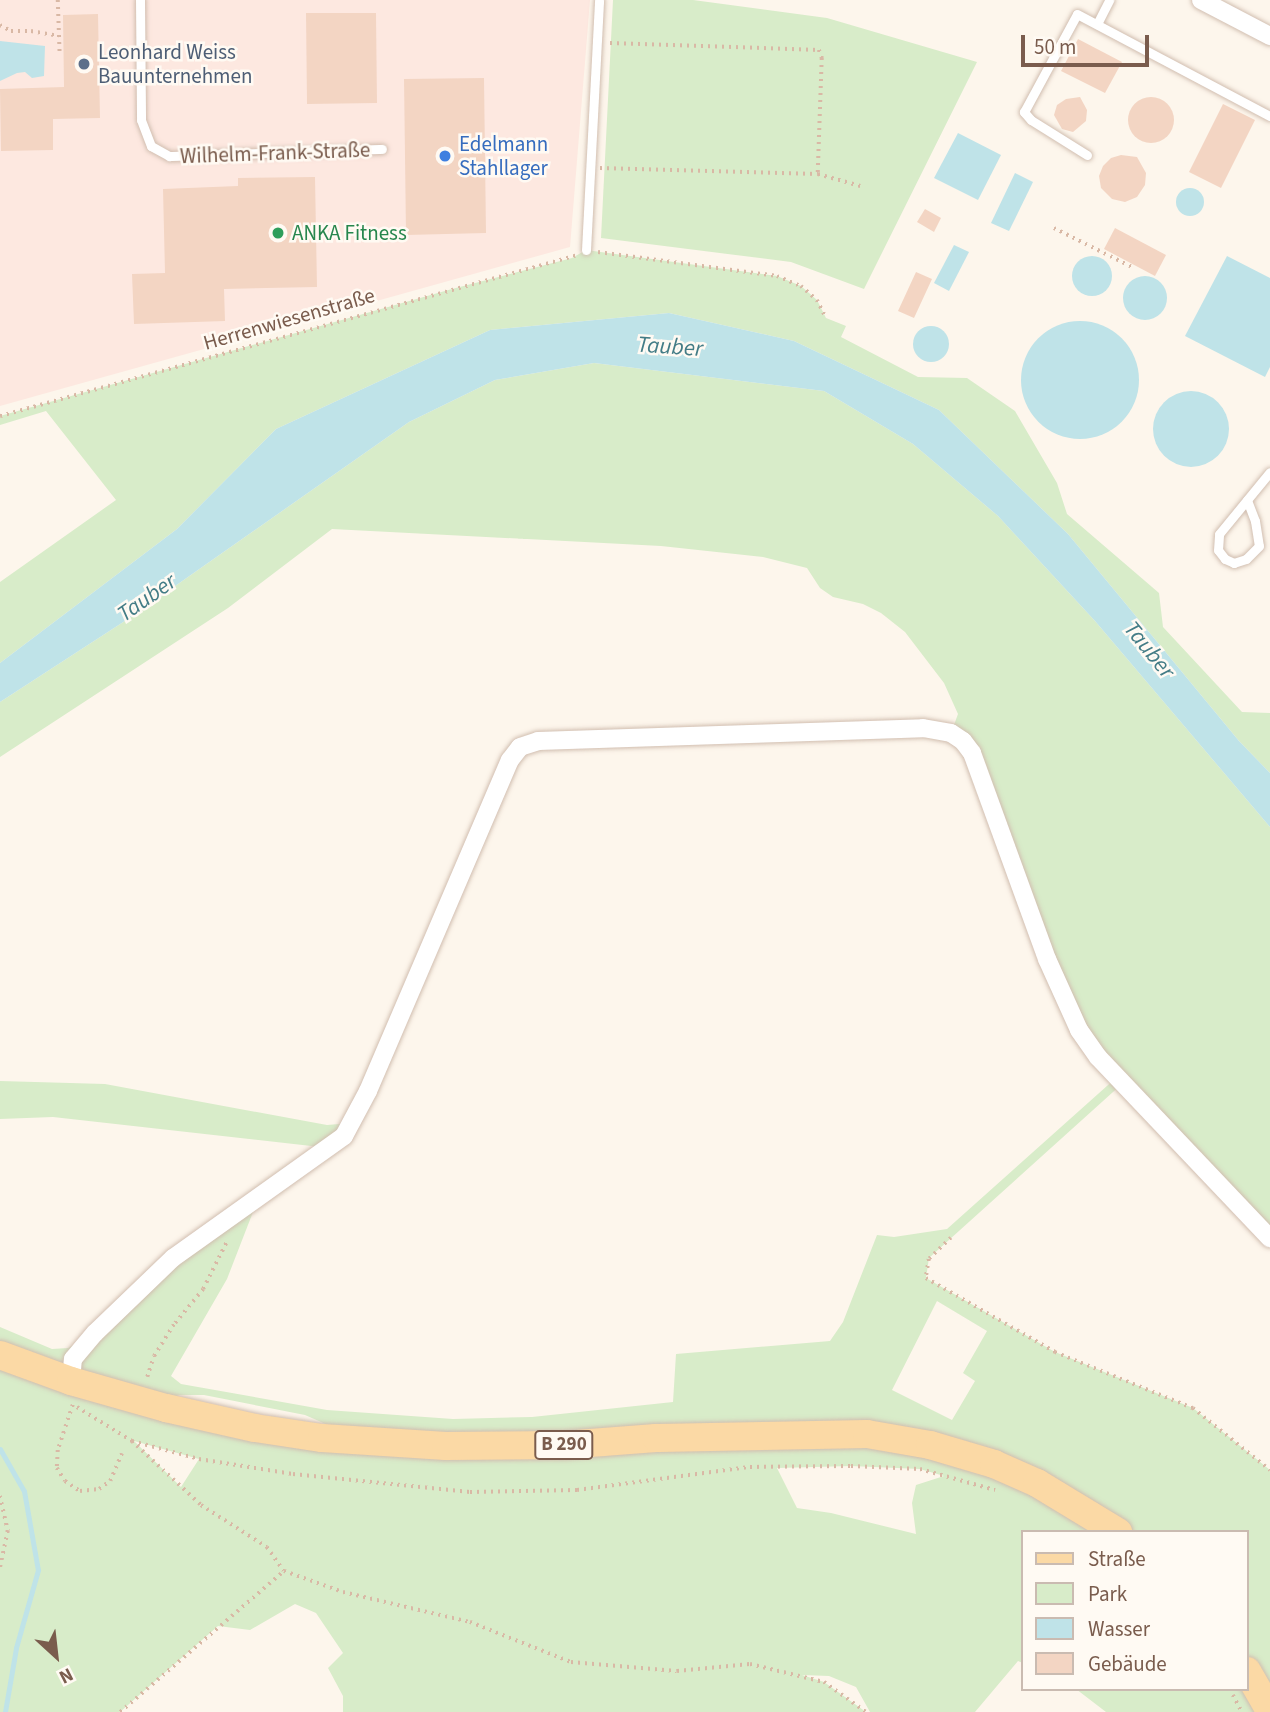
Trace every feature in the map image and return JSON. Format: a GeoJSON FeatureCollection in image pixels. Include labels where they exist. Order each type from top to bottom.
{"type":"FeatureCollection","features":[{"type":"Feature","properties":{"kind":"main road","name":"B 290"},"geometry":{"type":"LineString","coordinates":[[0,1355],[72,1393],[322,1438],[446,1446],[564,1445],[656,1438],[867,1434],[930,1445],[994,1464],[1037,1483],[1115,1530]]}},
{"type":"Feature","properties":{"kind":"main road"},"geometry":{"type":"LineString","coordinates":[[1249,1674],[1270,1711]]}},
{"type":"Feature","properties":{"kind":"street"},"geometry":{"type":"LineString","coordinates":[[1201,0],[1270,36]]}},
{"type":"Feature","properties":{"kind":"street"},"geometry":{"type":"LineString","coordinates":[[72,1393],[73,1359],[95,1333],[173,1258],[344,1136],[510,760],[520,747],[538,741],[923,728],[951,733],[963,741],[972,753],[1029,912],[1079,1030],[1098,1057],[1270,1238]]}},
{"type":"Feature","properties":{"kind":"lane","name":"Wilhelm-Frank-Straße"},"geometry":{"type":"LineString","coordinates":[[140,0],[141,120],[151,146],[169,156],[382,149]]}},
{"type":"Feature","properties":{"kind":"lane"},"geometry":{"type":"LineString","coordinates":[[586,250],[599,0]]}},
{"type":"Feature","properties":{"kind":"lane"},"geometry":{"type":"LineString","coordinates":[[1097,24],[1109,0]]}},
{"type":"Feature","properties":{"kind":"lane"},"geometry":{"type":"LineString","coordinates":[[1087,155],[1031,120],[1024,112],[1077,14],[1270,116]]}},
{"type":"Feature","properties":{"kind":"lane"},"geometry":{"type":"LineString","coordinates":[[1247,500],[1255,521],[1259,546],[1246,559],[1234,563],[1218,550],[1219,534],[1270,472]]}},
{"type":"Feature","properties":{"kind":"path"},"geometry":{"type":"LineString","coordinates":[[58,0],[60,56]]}},
{"type":"Feature","properties":{"kind":"path"},"geometry":{"type":"LineString","coordinates":[[0,25],[11,31],[59,36]]}},
{"type":"Feature","properties":{"kind":"path"},"geometry":{"type":"LineString","coordinates":[[597,42],[819,50],[822,58],[818,174]]}},
{"type":"Feature","properties":{"kind":"path"},"geometry":{"type":"LineString","coordinates":[[591,168],[818,174],[860,186]]}},
{"type":"Feature","properties":{"kind":"path"},"geometry":{"type":"LineString","coordinates":[[1054,228],[1133,268]]}},
{"type":"Feature","properties":{"kind":"path"},"geometry":{"type":"LineString","coordinates":[[586,250],[777,276],[802,286],[817,300],[826,318]]}},
{"type":"Feature","properties":{"kind":"path","name":"Herrenwiesenstraße"},"geometry":{"type":"LineString","coordinates":[[0,416],[572,258],[586,250]]}},
{"type":"Feature","properties":{"kind":"path"},"geometry":{"type":"LineString","coordinates":[[147,1377],[154,1356],[175,1323],[202,1289],[244,1209]]}},
{"type":"Feature","properties":{"kind":"path"},"geometry":{"type":"LineString","coordinates":[[951,1238],[929,1259],[926,1278],[1055,1352],[1193,1408],[1270,1470]]}},
{"type":"Feature","properties":{"kind":"path"},"geometry":{"type":"LineString","coordinates":[[122,1453],[110,1481],[99,1489],[80,1491],[65,1481],[57,1468],[58,1450],[72,1393],[132,1441],[201,1505],[267,1547],[284,1571],[343,1592],[470,1622],[571,1661],[677,1671],[750,1664],[824,1682],[866,1712]]}},
{"type":"Feature","properties":{"kind":"path"},"geometry":{"type":"LineString","coordinates":[[132,1441],[199,1459],[293,1474],[470,1492],[578,1490],[750,1467],[851,1466],[920,1469],[1006,1493]]}},
{"type":"Feature","properties":{"kind":"path"},"geometry":{"type":"LineString","coordinates":[[0,1496],[8,1531],[0,1570]]}},
{"type":"Feature","properties":{"kind":"path"},"geometry":{"type":"LineString","coordinates":[[120,1712],[284,1571]]}},
{"type":"Feature","properties":{"kind":"path"},"geometry":{"type":"LineString","coordinates":[[1231,1691],[1242,1712]]}},
{"type":"Feature","properties":{"kind":"shaded area"},"geometry":{"type":"Polygon","coordinates":[[[0,0],[590,0],[570,247],[0,406],[0,0]]]}},
{"type":"Feature","properties":{"kind":"green space"},"geometry":{"type":"Polygon","coordinates":[[[613,0],[693,0],[827,18],[977,62],[864,289],[791,262],[601,238],[613,0]]]}},
{"type":"Feature","properties":{"kind":"green space"},"geometry":{"type":"Polygon","coordinates":[[[586,250],[777,276],[801,286],[817,300],[826,318],[846,326],[841,337],[918,377],[967,378],[1015,411],[1057,483],[1067,514],[1159,593],[1163,627],[1242,712],[1270,713],[1270,773],[1239,741],[1068,534],[939,410],[794,341],[669,313],[490,330],[276,429],[177,529],[0,663],[0,582],[116,500],[46,411],[0,425],[0,416],[572,258],[586,250]]]}},
{"type":"Feature","properties":{"kind":"green space"},"geometry":{"type":"Polygon","coordinates":[[[594,363],[824,391],[913,444],[998,516],[1095,621],[1270,827],[1270,1238],[1123,1083],[929,1258],[926,1278],[1055,1352],[1193,1408],[1270,1470],[1270,1712],[1106,1712],[1079,1691],[1249,1691],[1249,1530],[1021,1530],[1021,1662],[1018,1661],[975,1712],[870,1712],[856,1687],[829,1676],[802,1675],[824,1682],[866,1712],[343,1712],[343,1696],[328,1668],[343,1653],[316,1613],[295,1604],[250,1630],[218,1626],[120,1712],[0,1712],[0,1327],[52,1349],[68,1348],[95,1333],[258,1199],[227,1279],[171,1376],[181,1384],[327,1410],[453,1419],[532,1417],[673,1402],[676,1354],[830,1341],[843,1322],[877,1235],[894,1237],[947,1229],[1117,1077],[1079,1030],[984,785],[951,733],[958,714],[944,683],[905,632],[881,613],[863,604],[833,597],[820,588],[807,568],[763,557],[661,546],[332,529],[228,608],[0,757],[0,702],[131,617],[409,422],[495,380],[594,363]],[[937,1301],[892,1390],[952,1420],[975,1381],[963,1373],[987,1331],[937,1301]],[[180,1395],[147,1402],[337,1429],[305,1415],[204,1395],[180,1395]],[[134,1441],[181,1487],[199,1459],[134,1441]],[[851,1466],[777,1468],[797,1508],[831,1513],[916,1534],[912,1503],[916,1485],[944,1476],[920,1469],[851,1466]]]}},
{"type":"Feature","properties":{"kind":"green space"},"geometry":{"type":"Polygon","coordinates":[[[0,1081],[105,1084],[327,1125],[352,1123],[329,1148],[53,1117],[0,1119],[0,1081]]]}},
{"type":"Feature","properties":{"kind":"water"},"geometry":{"type":"Polygon","coordinates":[[[0,41],[45,46],[44,76],[32,78],[25,72],[0,81],[0,41]]]}},
{"type":"Feature","properties":{"kind":"water"},"geometry":{"type":"Polygon","coordinates":[[[958,133],[1001,155],[978,200],[934,178],[958,133]]]}},
{"type":"Feature","properties":{"kind":"water"},"geometry":{"type":"Polygon","coordinates":[[[1015,173],[1033,182],[1009,231],[991,223],[1015,173]]]}},
{"type":"Feature","properties":{"kind":"water"},"geometry":{"type":"Polygon","coordinates":[[[1190,188],[1200,192],[1204,202],[1200,212],[1190,216],[1180,212],[1176,202],[1180,192],[1190,188]]]}},
{"type":"Feature","properties":{"kind":"water"},"geometry":{"type":"Polygon","coordinates":[[[954,245],[969,252],[949,291],[934,283],[954,245]]]}},
{"type":"Feature","properties":{"kind":"water"},"geometry":{"type":"Polygon","coordinates":[[[1092,256],[1100,257],[1106,262],[1111,268],[1111,284],[1106,290],[1100,295],[1092,296],[1084,295],[1078,290],[1073,284],[1072,276],[1073,268],[1078,262],[1084,257],[1092,256]]]}},
{"type":"Feature","properties":{"kind":"water"},"geometry":{"type":"Polygon","coordinates":[[[1227,256],[1270,278],[1270,367],[1265,377],[1185,336],[1227,256]]]}},
{"type":"Feature","properties":{"kind":"water"},"geometry":{"type":"Polygon","coordinates":[[[1145,276],[1160,283],[1167,298],[1160,313],[1145,320],[1130,313],[1123,298],[1130,283],[1145,276]]]}},
{"type":"Feature","properties":{"kind":"water","name":"Tauber"},"geometry":{"type":"Polygon","coordinates":[[[669,313],[794,341],[939,410],[1068,534],[1239,741],[1270,773],[1270,827],[1095,621],[998,516],[913,444],[824,391],[594,363],[495,380],[409,422],[131,617],[0,702],[0,663],[177,529],[276,429],[490,330],[669,313]]]}},
{"type":"Feature","properties":{"kind":"water"},"geometry":{"type":"Polygon","coordinates":[[[1080,321],[1103,325],[1122,338],[1135,357],[1139,380],[1135,403],[1122,422],[1103,435],[1080,439],[1057,435],[1038,422],[1025,403],[1021,380],[1025,357],[1038,338],[1057,325],[1080,321]]]}},
{"type":"Feature","properties":{"kind":"water"},"geometry":{"type":"Polygon","coordinates":[[[931,326],[944,331],[949,344],[944,357],[931,362],[918,357],[913,344],[918,331],[931,326]]]}},
{"type":"Feature","properties":{"kind":"water"},"geometry":{"type":"Polygon","coordinates":[[[1184,391],[1198,391],[1212,397],[1223,408],[1229,429],[1226,444],[1218,456],[1198,467],[1184,467],[1170,461],[1159,450],[1153,436],[1153,422],[1159,408],[1170,397],[1184,391]]]}},
{"type":"Feature","properties":{"kind":"building"},"geometry":{"type":"Polygon","coordinates":[[[306,13],[376,13],[377,103],[307,104],[306,13]]]}},
{"type":"Feature","properties":{"kind":"building"},"geometry":{"type":"Polygon","coordinates":[[[98,14],[100,118],[53,119],[53,150],[1,151],[0,89],[64,87],[63,15],[98,14]]]}},
{"type":"Feature","properties":{"kind":"building"},"geometry":{"type":"Polygon","coordinates":[[[1078,39],[1122,62],[1105,93],[1061,71],[1078,39]]]}},
{"type":"Feature","properties":{"kind":"building","name":"Edelmann Stahllager"},"geometry":{"type":"Polygon","coordinates":[[[484,78],[486,233],[406,235],[404,79],[484,78]]]}},
{"type":"Feature","properties":{"kind":"building"},"geometry":{"type":"Polygon","coordinates":[[[1080,97],[1087,110],[1086,121],[1073,132],[1062,129],[1054,115],[1057,105],[1066,99],[1080,97]]]}},
{"type":"Feature","properties":{"kind":"building"},"geometry":{"type":"Polygon","coordinates":[[[1151,97],[1167,104],[1174,120],[1167,136],[1151,143],[1135,136],[1128,120],[1135,104],[1151,97]]]}},
{"type":"Feature","properties":{"kind":"building"},"geometry":{"type":"Polygon","coordinates":[[[1223,104],[1255,120],[1221,188],[1189,172],[1223,104]]]}},
{"type":"Feature","properties":{"kind":"building"},"geometry":{"type":"Polygon","coordinates":[[[1121,155],[1137,157],[1146,173],[1145,185],[1137,197],[1125,202],[1112,199],[1101,188],[1099,176],[1103,166],[1111,158],[1121,155]]]}},
{"type":"Feature","properties":{"kind":"building"},"geometry":{"type":"Polygon","coordinates":[[[315,177],[317,287],[224,289],[225,321],[134,324],[132,274],[165,273],[163,189],[238,186],[238,178],[315,177]]]}},
{"type":"Feature","properties":{"kind":"building"},"geometry":{"type":"Polygon","coordinates":[[[925,209],[941,218],[934,232],[917,222],[925,209]]]}},
{"type":"Feature","properties":{"kind":"building"},"geometry":{"type":"Polygon","coordinates":[[[1115,228],[1166,255],[1155,276],[1104,249],[1115,228]]]}},
{"type":"Feature","properties":{"kind":"building"},"geometry":{"type":"Polygon","coordinates":[[[916,272],[932,279],[914,318],[898,311],[916,272]]]}},
{"type":"Feature","properties":{"kind":"waterway"},"geometry":{"type":"LineString","coordinates":[[0,1449],[24,1491],[38,1570],[16,1648],[5,1712]]}},
{"type":"Feature","properties":{"kind":"place","name":"Leonhard Weiss Bauunternehmen"},"geometry":{"type":"Point","coordinates":[84,64]}},
{"type":"Feature","properties":{"kind":"place","name":"Edelmann Stahllager"},"geometry":{"type":"Point","coordinates":[445,156]}},
{"type":"Feature","properties":{"kind":"place","name":"ANKA Fitness"},"geometry":{"type":"Point","coordinates":[278,233]}}]}
